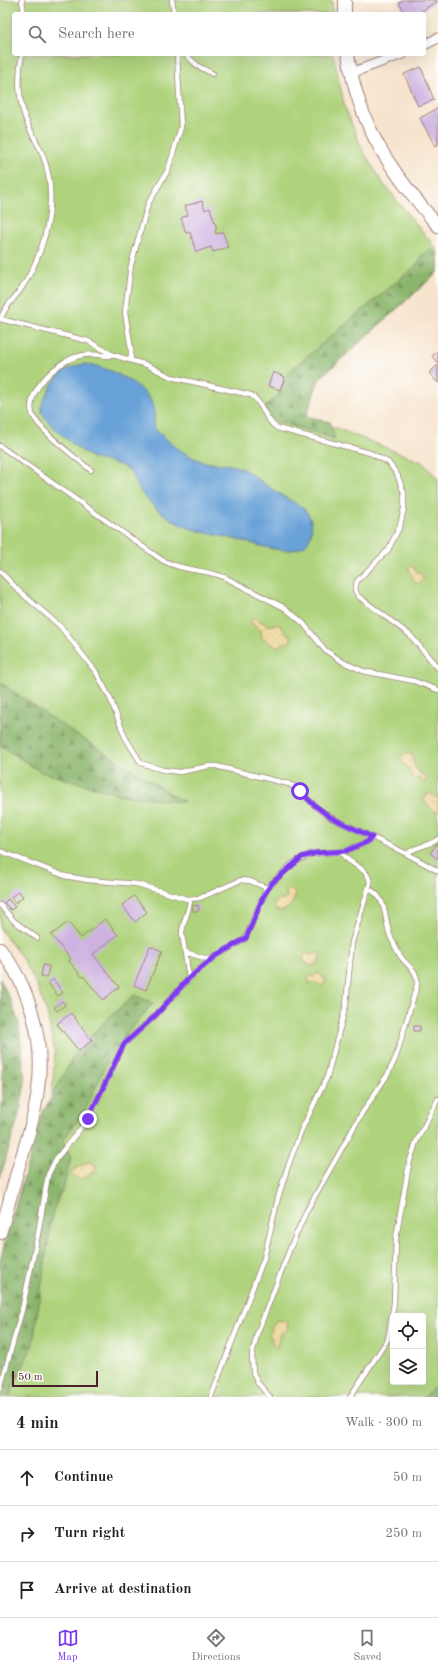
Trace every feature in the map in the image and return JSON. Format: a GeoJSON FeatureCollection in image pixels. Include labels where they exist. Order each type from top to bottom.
{"type":"FeatureCollection","features":[{"type":"Feature","properties":{"kind":"street"},"geometry":{"type":"LineString","coordinates":[[345,0],[345,12]]}},
{"type":"Feature","properties":{"kind":"street"},"geometry":{"type":"LineString","coordinates":[[426,44],[438,38]]}},
{"type":"Feature","properties":{"kind":"street"},"geometry":{"type":"LineString","coordinates":[[348,56],[351,73],[365,119],[376,142],[388,163],[438,226]]}},
{"type":"Feature","properties":{"kind":"street"},"geometry":{"type":"LineString","coordinates":[[351,73],[397,56]]}},
{"type":"Feature","properties":{"kind":"street"},"geometry":{"type":"LineString","coordinates":[[0,949],[18,978],[32,1012],[38,1041],[40,1069],[39,1088],[33,1116],[0,1233]]}},
{"type":"Feature","properties":{"kind":"lane"},"geometry":{"type":"LineString","coordinates":[[22,0],[24,12]]}},
{"type":"Feature","properties":{"kind":"lane"},"geometry":{"type":"LineString","coordinates":[[172,0],[174,12]]}},
{"type":"Feature","properties":{"kind":"lane"},"geometry":{"type":"LineString","coordinates":[[22,56],[19,76],[22,107],[25,118],[46,164],[50,186],[50,208],[46,233],[35,261],[24,285],[0,319],[82,340],[111,354],[147,365],[171,377],[251,395],[255,398],[271,424],[277,428],[370,454],[391,465],[403,489],[404,508],[402,521],[390,546],[357,581],[354,590],[358,596],[410,635],[438,668]]}},
{"type":"Feature","properties":{"kind":"lane"},"geometry":{"type":"LineString","coordinates":[[131,360],[131,349],[125,312],[131,265],[148,204],[168,170],[181,127],[177,56]]}},
{"type":"Feature","properties":{"kind":"lane"},"geometry":{"type":"LineString","coordinates":[[188,56],[198,66],[213,74]]}},
{"type":"Feature","properties":{"kind":"lane"},"geometry":{"type":"LineString","coordinates":[[91,470],[63,447],[38,422],[33,414],[32,405],[40,383],[63,363],[75,357],[86,354],[109,356],[111,354]]}},
{"type":"Feature","properties":{"kind":"lane"},"geometry":{"type":"LineString","coordinates":[[0,446],[162,560],[183,569],[213,573],[224,577],[285,608],[303,623],[325,650],[337,659],[363,671],[414,681],[438,690]]}},
{"type":"Feature","properties":{"kind":"lane"},"geometry":{"type":"LineString","coordinates":[[0,571],[19,591],[60,626],[96,672],[108,692],[125,737],[136,758],[143,765],[180,772],[216,766],[289,784],[297,788],[313,804],[330,817],[407,854],[438,871]]}},
{"type":"Feature","properties":{"kind":"lane"},"geometry":{"type":"LineString","coordinates":[[0,1389],[21,1317],[38,1234],[45,1187],[51,1168],[61,1151],[88,1119],[124,1044],[155,1016],[189,978],[222,952],[247,937],[267,888],[286,869],[302,857],[316,853],[342,852],[367,842],[372,837]]}},
{"type":"Feature","properties":{"kind":"lane"},"geometry":{"type":"LineString","coordinates":[[407,854],[414,848],[431,844],[438,840]]}},
{"type":"Feature","properties":{"kind":"lane"},"geometry":{"type":"LineString","coordinates":[[0,851],[65,876],[97,881],[137,884],[190,899],[200,898],[241,880],[250,881],[267,888]]}},
{"type":"Feature","properties":{"kind":"lane"},"geometry":{"type":"LineString","coordinates":[[211,1397],[264,1258],[278,1198],[287,1169],[301,1131],[327,1077],[346,1005],[352,942],[370,889],[370,881],[368,876],[361,868],[344,856],[342,852]]}},
{"type":"Feature","properties":{"kind":"lane"},"geometry":{"type":"LineString","coordinates":[[270,1397],[257,1382],[253,1372],[253,1350],[257,1334],[291,1246],[307,1210],[362,1114],[388,1074],[396,1057],[416,990],[416,973],[399,954],[389,933],[382,901],[378,894],[370,889]]}},
{"type":"Feature","properties":{"kind":"lane"},"geometry":{"type":"LineString","coordinates":[[189,978],[182,930],[189,909],[190,899]]}},
{"type":"Feature","properties":{"kind":"lane"},"geometry":{"type":"LineString","coordinates":[[0,905],[14,921],[37,938]]}},
{"type":"Feature","properties":{"kind":"lane"},"geometry":{"type":"LineString","coordinates":[[185,952],[211,960]]}},
{"type":"Feature","properties":{"kind":"lane"},"geometry":{"type":"LineString","coordinates":[[350,1397],[388,1339],[394,1303],[396,1238],[409,1164],[416,1142],[438,1099]]}},
{"type":"Feature","properties":{"kind":"green space"},"geometry":{"type":"Polygon","coordinates":[[[0,0],[332,0],[332,12],[12,12],[12,56],[333,56],[345,108],[363,151],[382,182],[438,251],[438,272],[319,379],[306,416],[422,462],[438,479],[438,1385],[424,1397],[0,1397],[51,1107],[55,1053],[47,1013],[36,983],[20,955],[0,929],[0,0]]]}},
{"type":"Feature","properties":{"kind":"green space"},"geometry":{"type":"Polygon","coordinates":[[[431,248],[438,256],[438,272],[319,379],[306,416],[330,422],[335,439],[274,420],[266,412],[265,407],[278,395],[287,375],[293,368],[419,263],[420,257],[431,248]]]}},
{"type":"Feature","properties":{"kind":"green space"},"geometry":{"type":"Polygon","coordinates":[[[0,682],[72,732],[184,802],[125,796],[41,772],[0,745],[0,682]]]}},
{"type":"Feature","properties":{"kind":"green space"},"geometry":{"type":"Polygon","coordinates":[[[0,979],[11,1001],[19,1024],[25,1082],[20,1111],[0,1178],[0,1114],[3,1100],[0,979]]]}},
{"type":"Feature","properties":{"kind":"green space"},"geometry":{"type":"Polygon","coordinates":[[[134,995],[153,1003],[108,1060],[88,1105],[63,1141],[71,1157],[63,1190],[58,1198],[52,1215],[33,1344],[9,1397],[0,1397],[0,1260],[42,1114],[76,1052],[104,1022],[134,995]]]}},
{"type":"Feature","properties":{"kind":"green space"},"geometry":{"type":"Polygon","coordinates":[[[438,1382],[438,1397],[424,1397],[436,1386],[438,1382]]]}},
{"type":"Feature","properties":{"kind":"sand"},"geometry":{"type":"Polygon","coordinates":[[[411,565],[422,575],[423,580],[420,583],[415,583],[408,567],[411,565]]]}},
{"type":"Feature","properties":{"kind":"sand"},"geometry":{"type":"Polygon","coordinates":[[[254,617],[269,626],[275,624],[281,626],[285,633],[292,636],[289,643],[286,642],[277,647],[262,638],[261,631],[256,626],[252,625],[251,621],[254,617]]]}},
{"type":"Feature","properties":{"kind":"sand"},"geometry":{"type":"Polygon","coordinates":[[[409,753],[413,756],[416,769],[427,778],[426,781],[424,782],[419,778],[414,780],[408,768],[401,761],[401,756],[409,753]]]}},
{"type":"Feature","properties":{"kind":"sand"},"geometry":{"type":"Polygon","coordinates":[[[430,793],[438,799],[438,812],[435,812],[423,800],[426,795],[430,793]]]}},
{"type":"Feature","properties":{"kind":"sand"},"geometry":{"type":"Polygon","coordinates":[[[291,889],[296,894],[291,904],[286,910],[275,910],[274,904],[280,899],[283,901],[287,896],[286,891],[291,889]]]}},
{"type":"Feature","properties":{"kind":"sand"},"geometry":{"type":"Polygon","coordinates":[[[319,952],[320,958],[317,964],[311,966],[305,963],[303,958],[306,953],[312,955],[319,952]]]}},
{"type":"Feature","properties":{"kind":"sand"},"geometry":{"type":"Polygon","coordinates":[[[318,973],[325,977],[325,983],[321,986],[308,981],[309,976],[314,976],[318,973]]]}},
{"type":"Feature","properties":{"kind":"sand"},"geometry":{"type":"Polygon","coordinates":[[[88,1162],[94,1163],[96,1166],[96,1172],[90,1173],[88,1176],[79,1179],[72,1175],[71,1171],[88,1162]]]}},
{"type":"Feature","properties":{"kind":"sand"},"geometry":{"type":"Polygon","coordinates":[[[277,1320],[287,1322],[288,1326],[286,1331],[280,1334],[277,1347],[272,1342],[270,1335],[271,1329],[277,1320]]]}},
{"type":"Feature","properties":{"kind":"water"},"geometry":{"type":"Polygon","coordinates":[[[84,364],[92,365],[112,372],[141,389],[148,396],[153,406],[154,428],[180,450],[202,461],[239,467],[304,509],[310,517],[312,524],[311,534],[307,542],[301,547],[293,550],[274,549],[189,528],[160,512],[142,494],[132,475],[127,469],[115,463],[93,458],[73,444],[50,423],[42,412],[42,407],[51,386],[58,376],[67,370],[84,364]]]}},
{"type":"Feature","properties":{"kind":"building"},"geometry":{"type":"Polygon","coordinates":[[[403,0],[437,1],[420,12],[405,12],[399,3],[403,0]]]}},
{"type":"Feature","properties":{"kind":"building"},"geometry":{"type":"Polygon","coordinates":[[[421,67],[434,100],[418,106],[404,74],[421,67]]]}},
{"type":"Feature","properties":{"kind":"building"},"geometry":{"type":"Polygon","coordinates":[[[438,108],[438,144],[435,146],[420,118],[438,108]]]}},
{"type":"Feature","properties":{"kind":"building"},"geometry":{"type":"Polygon","coordinates":[[[202,201],[205,210],[210,208],[217,229],[215,230],[216,234],[223,232],[228,247],[213,252],[211,247],[196,252],[190,232],[186,233],[181,218],[188,215],[185,206],[202,201]]]}},
{"type":"Feature","properties":{"kind":"building"},"geometry":{"type":"Polygon","coordinates":[[[438,351],[438,363],[432,356],[438,351]]]}},
{"type":"Feature","properties":{"kind":"building"},"geometry":{"type":"Polygon","coordinates":[[[438,365],[438,383],[429,373],[438,365]]]}},
{"type":"Feature","properties":{"kind":"building"},"geometry":{"type":"Polygon","coordinates":[[[273,372],[285,377],[280,390],[268,386],[273,372]]]}},
{"type":"Feature","properties":{"kind":"building"},"geometry":{"type":"Polygon","coordinates":[[[438,842],[438,859],[430,853],[438,842]]]}},
{"type":"Feature","properties":{"kind":"building"},"geometry":{"type":"Polygon","coordinates":[[[19,891],[23,897],[15,903],[11,897],[19,891]]]}},
{"type":"Feature","properties":{"kind":"building"},"geometry":{"type":"Polygon","coordinates":[[[134,896],[147,912],[135,922],[122,905],[134,896]]]}},
{"type":"Feature","properties":{"kind":"building"},"geometry":{"type":"Polygon","coordinates":[[[8,899],[15,907],[11,910],[4,903],[8,899]]]}},
{"type":"Feature","properties":{"kind":"building"},"geometry":{"type":"Polygon","coordinates":[[[198,905],[199,911],[193,911],[192,906],[198,905]]]}},
{"type":"Feature","properties":{"kind":"building"},"geometry":{"type":"Polygon","coordinates":[[[105,919],[118,935],[93,954],[119,987],[103,1000],[69,961],[71,959],[51,935],[68,922],[81,938],[105,919]]]}},
{"type":"Feature","properties":{"kind":"building"},"geometry":{"type":"Polygon","coordinates":[[[150,946],[162,951],[146,990],[134,985],[150,946]]]}},
{"type":"Feature","properties":{"kind":"building"},"geometry":{"type":"Polygon","coordinates":[[[43,965],[49,966],[47,978],[41,977],[43,965]]]}},
{"type":"Feature","properties":{"kind":"building"},"geometry":{"type":"Polygon","coordinates":[[[53,979],[63,993],[58,996],[48,983],[53,979]]]}},
{"type":"Feature","properties":{"kind":"building"},"geometry":{"type":"Polygon","coordinates":[[[62,1001],[65,1005],[57,1011],[54,1008],[62,1001]]]}},
{"type":"Feature","properties":{"kind":"building"},"geometry":{"type":"Polygon","coordinates":[[[71,1013],[92,1040],[79,1051],[57,1024],[71,1013]]]}},
{"type":"Feature","properties":{"kind":"building"},"geometry":{"type":"Polygon","coordinates":[[[414,1026],[420,1026],[420,1031],[414,1031],[414,1026]]]}},
{"type":"Feature","properties":{"kind":"route"},"geometry":{"type":"LineString","coordinates":[[88,1119],[124,1044],[155,1016],[189,978],[216,956],[242,942],[247,937],[267,888],[272,883],[293,863],[302,857],[316,853],[339,853],[346,851],[367,842],[372,837],[330,817],[321,811],[300,791]]}}]}
